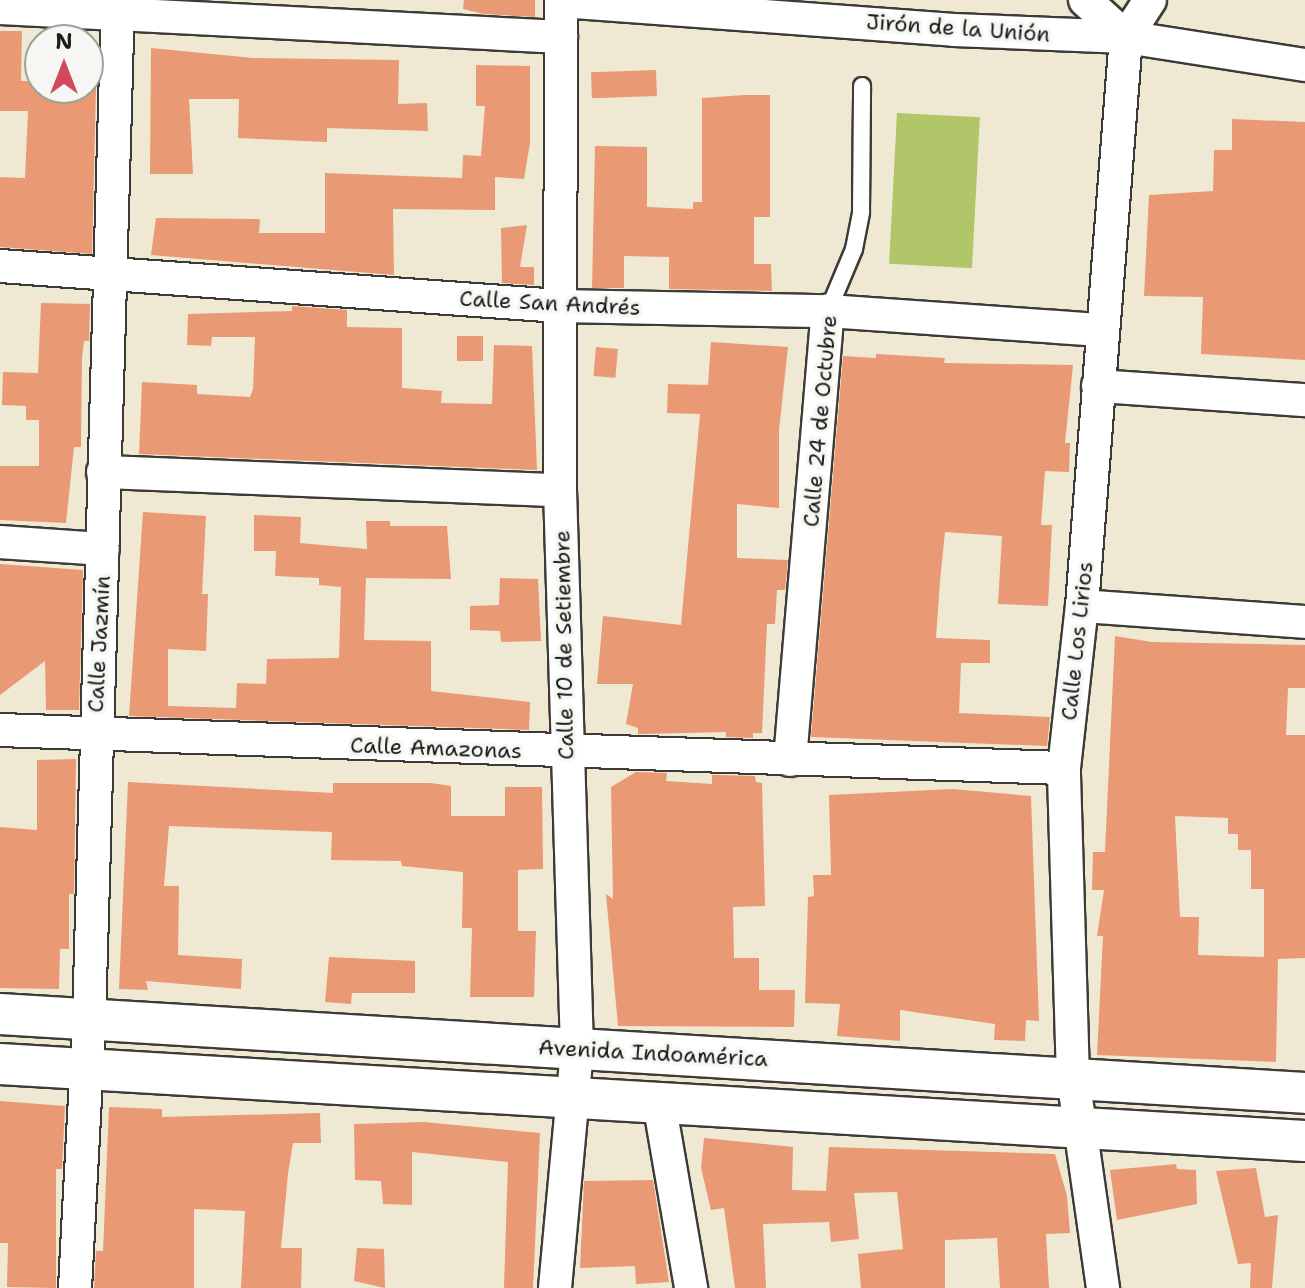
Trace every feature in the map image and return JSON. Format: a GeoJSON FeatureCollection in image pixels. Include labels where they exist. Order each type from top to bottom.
{"type":"FeatureCollection","features":[{"type":"Feature","properties":{"kind":"street","name":"Jirón de la Unión"},"geometry":{"type":"LineString","coordinates":[[561,0],[954,30],[1126,37],[1305,65]]}},
{"type":"Feature","properties":{"kind":"street","name":"Calle 10 de Setiembre"},"geometry":{"type":"LineString","coordinates":[[555,1288],[577,1049],[560,490],[561,0]]}},
{"type":"Feature","properties":{"kind":"street"},"geometry":{"type":"LineString","coordinates":[[1085,0],[1126,37]]}},
{"type":"Feature","properties":{"kind":"street","name":"Calle Los Lirios"},"geometry":{"type":"LineString","coordinates":[[1103,1288],[1073,1078],[1064,768],[1082,606],[1126,37],[1150,0]]}},
{"type":"Feature","properties":{"kind":"street"},"geometry":{"type":"LineString","coordinates":[[0,8],[118,9],[561,37]]}},
{"type":"Feature","properties":{"kind":"street","name":"Calle Jazmín"},"geometry":{"type":"LineString","coordinates":[[75,1288],[89,1020],[94,736],[103,549],[107,272],[118,9]]}},
{"type":"Feature","properties":{"kind":"street","name":"Calle San Andrés"},"geometry":{"type":"LineString","coordinates":[[0,266],[559,306],[828,311],[1101,330]]}},
{"type":"Feature","properties":{"kind":"street","name":"Calle 24 de Octubre"},"geometry":{"type":"LineString","coordinates":[[790,760],[828,311]]}},
{"type":"Feature","properties":{"kind":"street"},"geometry":{"type":"LineString","coordinates":[[1098,386],[1305,400]]}},
{"type":"Feature","properties":{"kind":"street"},"geometry":{"type":"LineString","coordinates":[[103,472],[560,490]]}},
{"type":"Feature","properties":{"kind":"street"},"geometry":{"type":"LineString","coordinates":[[0,542],[103,549]]}},
{"type":"Feature","properties":{"kind":"street"},"geometry":{"type":"LineString","coordinates":[[1082,606],[1305,622]]}},
{"type":"Feature","properties":{"kind":"street","name":"Calle Amazonas"},"geometry":{"type":"LineString","coordinates":[[0,730],[566,753],[1064,768]]}},
{"type":"Feature","properties":{"kind":"street","name":"Avenida Indoamérica"},"geometry":{"type":"LineString","coordinates":[[0,1014],[1305,1093]]}},
{"type":"Feature","properties":{"kind":"street"},"geometry":{"type":"LineString","coordinates":[[0,1064],[1305,1141]]}},
{"type":"Feature","properties":{"kind":"street"},"geometry":{"type":"LineString","coordinates":[[659,1102],[691,1288]]}},
{"type":"Feature","properties":{"kind":"lane","name":"Calle 24 de Octubre"},"geometry":{"type":"LineString","coordinates":[[828,311],[854,249],[861,212],[862,86]]}},
{"type":"Feature","properties":{"kind":"green space"},"geometry":{"type":"Polygon","coordinates":[[[897,113],[980,117],[972,268],[889,264],[897,113]]]}},
{"type":"Feature","properties":{"kind":"building"},"geometry":{"type":"Polygon","coordinates":[[[464,0],[535,0],[535,17],[484,14],[463,9],[464,0]]]}},
{"type":"Feature","properties":{"kind":"building"},"geometry":{"type":"Polygon","coordinates":[[[0,31],[22,31],[24,104],[96,104],[92,254],[0,247],[0,177],[25,178],[28,111],[0,111],[0,31]]]}},
{"type":"Feature","properties":{"kind":"building"},"geometry":{"type":"Polygon","coordinates":[[[151,48],[253,58],[399,60],[398,104],[427,103],[428,131],[327,128],[327,142],[238,138],[239,99],[189,99],[193,174],[150,174],[151,48]]]}},
{"type":"Feature","properties":{"kind":"building"},"geometry":{"type":"Polygon","coordinates":[[[476,65],[530,66],[530,143],[524,179],[495,177],[495,210],[393,209],[394,275],[151,255],[156,218],[260,219],[259,233],[325,233],[325,173],[462,178],[463,155],[481,156],[485,106],[476,106],[476,65]]]}},
{"type":"Feature","properties":{"kind":"building"},"geometry":{"type":"Polygon","coordinates":[[[656,70],[657,96],[592,98],[591,72],[656,70]]]}},
{"type":"Feature","properties":{"kind":"building"},"geometry":{"type":"Polygon","coordinates":[[[770,95],[770,217],[754,217],[754,264],[771,264],[772,291],[669,289],[669,257],[624,256],[624,288],[592,288],[595,146],[647,147],[647,207],[693,209],[693,202],[702,202],[702,98],[770,95]]]}},
{"type":"Feature","properties":{"kind":"building"},"geometry":{"type":"Polygon","coordinates":[[[1232,119],[1305,122],[1305,360],[1201,354],[1203,297],[1144,296],[1149,195],[1213,191],[1214,150],[1232,150],[1232,119]]]}},
{"type":"Feature","properties":{"kind":"building"},"geometry":{"type":"Polygon","coordinates":[[[527,225],[520,267],[534,267],[534,285],[502,283],[501,228],[527,225]]]}},
{"type":"Feature","properties":{"kind":"building"},"geometry":{"type":"Polygon","coordinates":[[[41,303],[90,304],[89,341],[84,341],[82,358],[81,447],[74,447],[66,523],[0,520],[0,466],[39,466],[39,420],[26,420],[26,406],[2,405],[3,372],[38,373],[41,303]]]}},
{"type":"Feature","properties":{"kind":"building"},"geometry":{"type":"Polygon","coordinates":[[[292,306],[347,310],[347,327],[402,328],[402,388],[442,391],[441,403],[492,404],[494,345],[532,346],[537,470],[139,454],[142,382],[197,385],[197,394],[250,397],[253,389],[255,337],[212,337],[211,346],[187,345],[188,314],[292,311],[292,306]]]}},
{"type":"Feature","properties":{"kind":"building"},"geometry":{"type":"Polygon","coordinates":[[[457,336],[483,336],[483,361],[457,361],[457,336]]]}},
{"type":"Feature","properties":{"kind":"building"},"geometry":{"type":"Polygon","coordinates":[[[711,342],[788,347],[779,430],[779,508],[737,504],[737,558],[788,560],[785,590],[777,590],[775,624],[767,624],[762,733],[753,733],[753,738],[726,737],[726,732],[638,734],[638,728],[626,724],[633,684],[597,684],[603,616],[681,625],[700,414],[667,413],[668,384],[708,385],[711,342]]]}},
{"type":"Feature","properties":{"kind":"building"},"geometry":{"type":"Polygon","coordinates":[[[596,347],[618,349],[615,378],[593,376],[596,347]]]}},
{"type":"Feature","properties":{"kind":"building"},"geometry":{"type":"Polygon","coordinates":[[[876,354],[945,358],[944,363],[1073,365],[1065,443],[1070,443],[1069,472],[1045,471],[1041,525],[1052,525],[1048,606],[998,604],[1002,536],[945,532],[936,638],[990,640],[990,663],[961,663],[959,713],[1050,717],[1047,746],[811,737],[843,356],[876,358],[876,354]]]}},
{"type":"Feature","properties":{"kind":"building"},"geometry":{"type":"Polygon","coordinates":[[[143,512],[206,516],[202,594],[208,594],[206,651],[168,649],[168,706],[236,708],[237,683],[266,684],[267,659],[339,658],[341,587],[319,585],[319,578],[275,576],[276,551],[254,551],[254,515],[301,517],[300,543],[367,549],[366,521],[390,521],[390,526],[447,526],[451,579],[366,578],[364,640],[431,641],[431,691],[530,702],[529,730],[129,716],[143,512]]]}},
{"type":"Feature","properties":{"kind":"building"},"geometry":{"type":"Polygon","coordinates":[[[0,564],[83,570],[79,710],[46,710],[45,661],[0,695],[0,564]]]}},
{"type":"Feature","properties":{"kind":"building"},"geometry":{"type":"Polygon","coordinates":[[[500,578],[538,579],[541,641],[501,642],[500,631],[470,630],[470,606],[499,605],[500,578]]]}},
{"type":"Feature","properties":{"kind":"building"},"geometry":{"type":"Polygon","coordinates":[[[1115,636],[1152,642],[1305,645],[1305,688],[1288,688],[1286,735],[1305,735],[1305,958],[1278,959],[1276,1062],[1097,1055],[1103,936],[1097,936],[1104,890],[1092,890],[1093,852],[1105,852],[1115,636]],[[1175,816],[1180,917],[1199,917],[1198,955],[1264,957],[1264,889],[1251,889],[1251,850],[1238,850],[1238,834],[1228,834],[1228,818],[1175,816]]]}},
{"type":"Feature","properties":{"kind":"building"},"geometry":{"type":"Polygon","coordinates":[[[76,759],[74,894],[69,894],[69,949],[60,949],[59,989],[0,988],[0,827],[37,830],[37,760],[76,759]]]}},
{"type":"Feature","properties":{"kind":"building"},"geometry":{"type":"Polygon","coordinates":[[[636,772],[667,773],[666,781],[712,784],[712,775],[755,776],[756,782],[762,783],[765,906],[733,907],[734,958],[759,958],[759,990],[795,990],[794,1027],[618,1026],[606,894],[613,899],[611,787],[636,772]]]}},
{"type":"Feature","properties":{"kind":"building"},"geometry":{"type":"Polygon","coordinates":[[[128,782],[333,793],[333,783],[431,783],[451,786],[451,816],[505,816],[505,787],[542,787],[543,869],[518,870],[518,931],[536,931],[534,997],[470,997],[472,928],[462,928],[463,872],[402,866],[401,861],[331,860],[332,832],[169,826],[164,886],[179,886],[178,955],[242,959],[241,989],[146,981],[148,990],[119,989],[128,782]]]}},
{"type":"Feature","properties":{"kind":"building"},"geometry":{"type":"Polygon","coordinates":[[[953,789],[1031,796],[1039,1021],[1026,1020],[1025,1041],[994,1040],[995,1024],[900,1010],[900,1041],[837,1036],[840,1004],[805,1003],[808,897],[814,896],[813,875],[831,875],[829,795],[953,789]]]}},
{"type":"Feature","properties":{"kind":"building"},"geometry":{"type":"Polygon","coordinates":[[[329,957],[415,961],[415,993],[352,993],[351,1004],[325,1002],[329,957]]]}},
{"type":"Feature","properties":{"kind":"building"},"geometry":{"type":"Polygon","coordinates":[[[0,1101],[65,1106],[62,1169],[56,1169],[56,1288],[7,1287],[8,1243],[0,1243],[0,1101]]]}},
{"type":"Feature","properties":{"kind":"building"},"geometry":{"type":"Polygon","coordinates":[[[109,1107],[162,1109],[162,1117],[320,1113],[321,1143],[293,1143],[288,1174],[281,1248],[302,1248],[301,1288],[241,1288],[245,1211],[194,1209],[194,1288],[94,1288],[96,1251],[103,1251],[109,1107]]]}},
{"type":"Feature","properties":{"kind":"building"},"geometry":{"type":"Polygon","coordinates":[[[424,1122],[540,1133],[533,1288],[504,1288],[508,1162],[412,1152],[412,1205],[383,1204],[381,1181],[355,1180],[354,1124],[424,1122]]]}},
{"type":"Feature","properties":{"kind":"building"},"geometry":{"type":"Polygon","coordinates":[[[704,1138],[793,1147],[792,1190],[826,1191],[829,1147],[1055,1154],[1067,1196],[1070,1233],[1046,1234],[1049,1288],[1000,1288],[997,1238],[945,1240],[945,1288],[861,1288],[858,1254],[903,1249],[897,1192],[854,1193],[859,1239],[831,1242],[829,1222],[763,1224],[766,1288],[735,1288],[724,1208],[711,1210],[701,1168],[704,1138]]]}},
{"type":"Feature","properties":{"kind":"building"},"geometry":{"type":"Polygon","coordinates":[[[1176,1164],[1177,1169],[1196,1170],[1197,1204],[1117,1220],[1110,1170],[1176,1164]]]}},
{"type":"Feature","properties":{"kind":"building"},"geometry":{"type":"Polygon","coordinates":[[[1256,1168],[1265,1217],[1278,1215],[1272,1288],[1250,1288],[1251,1263],[1238,1264],[1216,1171],[1256,1168]]]}},
{"type":"Feature","properties":{"kind":"building"},"geometry":{"type":"Polygon","coordinates":[[[653,1180],[669,1282],[636,1284],[635,1266],[580,1268],[584,1181],[653,1180]]]}},
{"type":"Feature","properties":{"kind":"building"},"geometry":{"type":"Polygon","coordinates":[[[357,1248],[384,1249],[385,1288],[354,1281],[357,1248]]]}}]}
